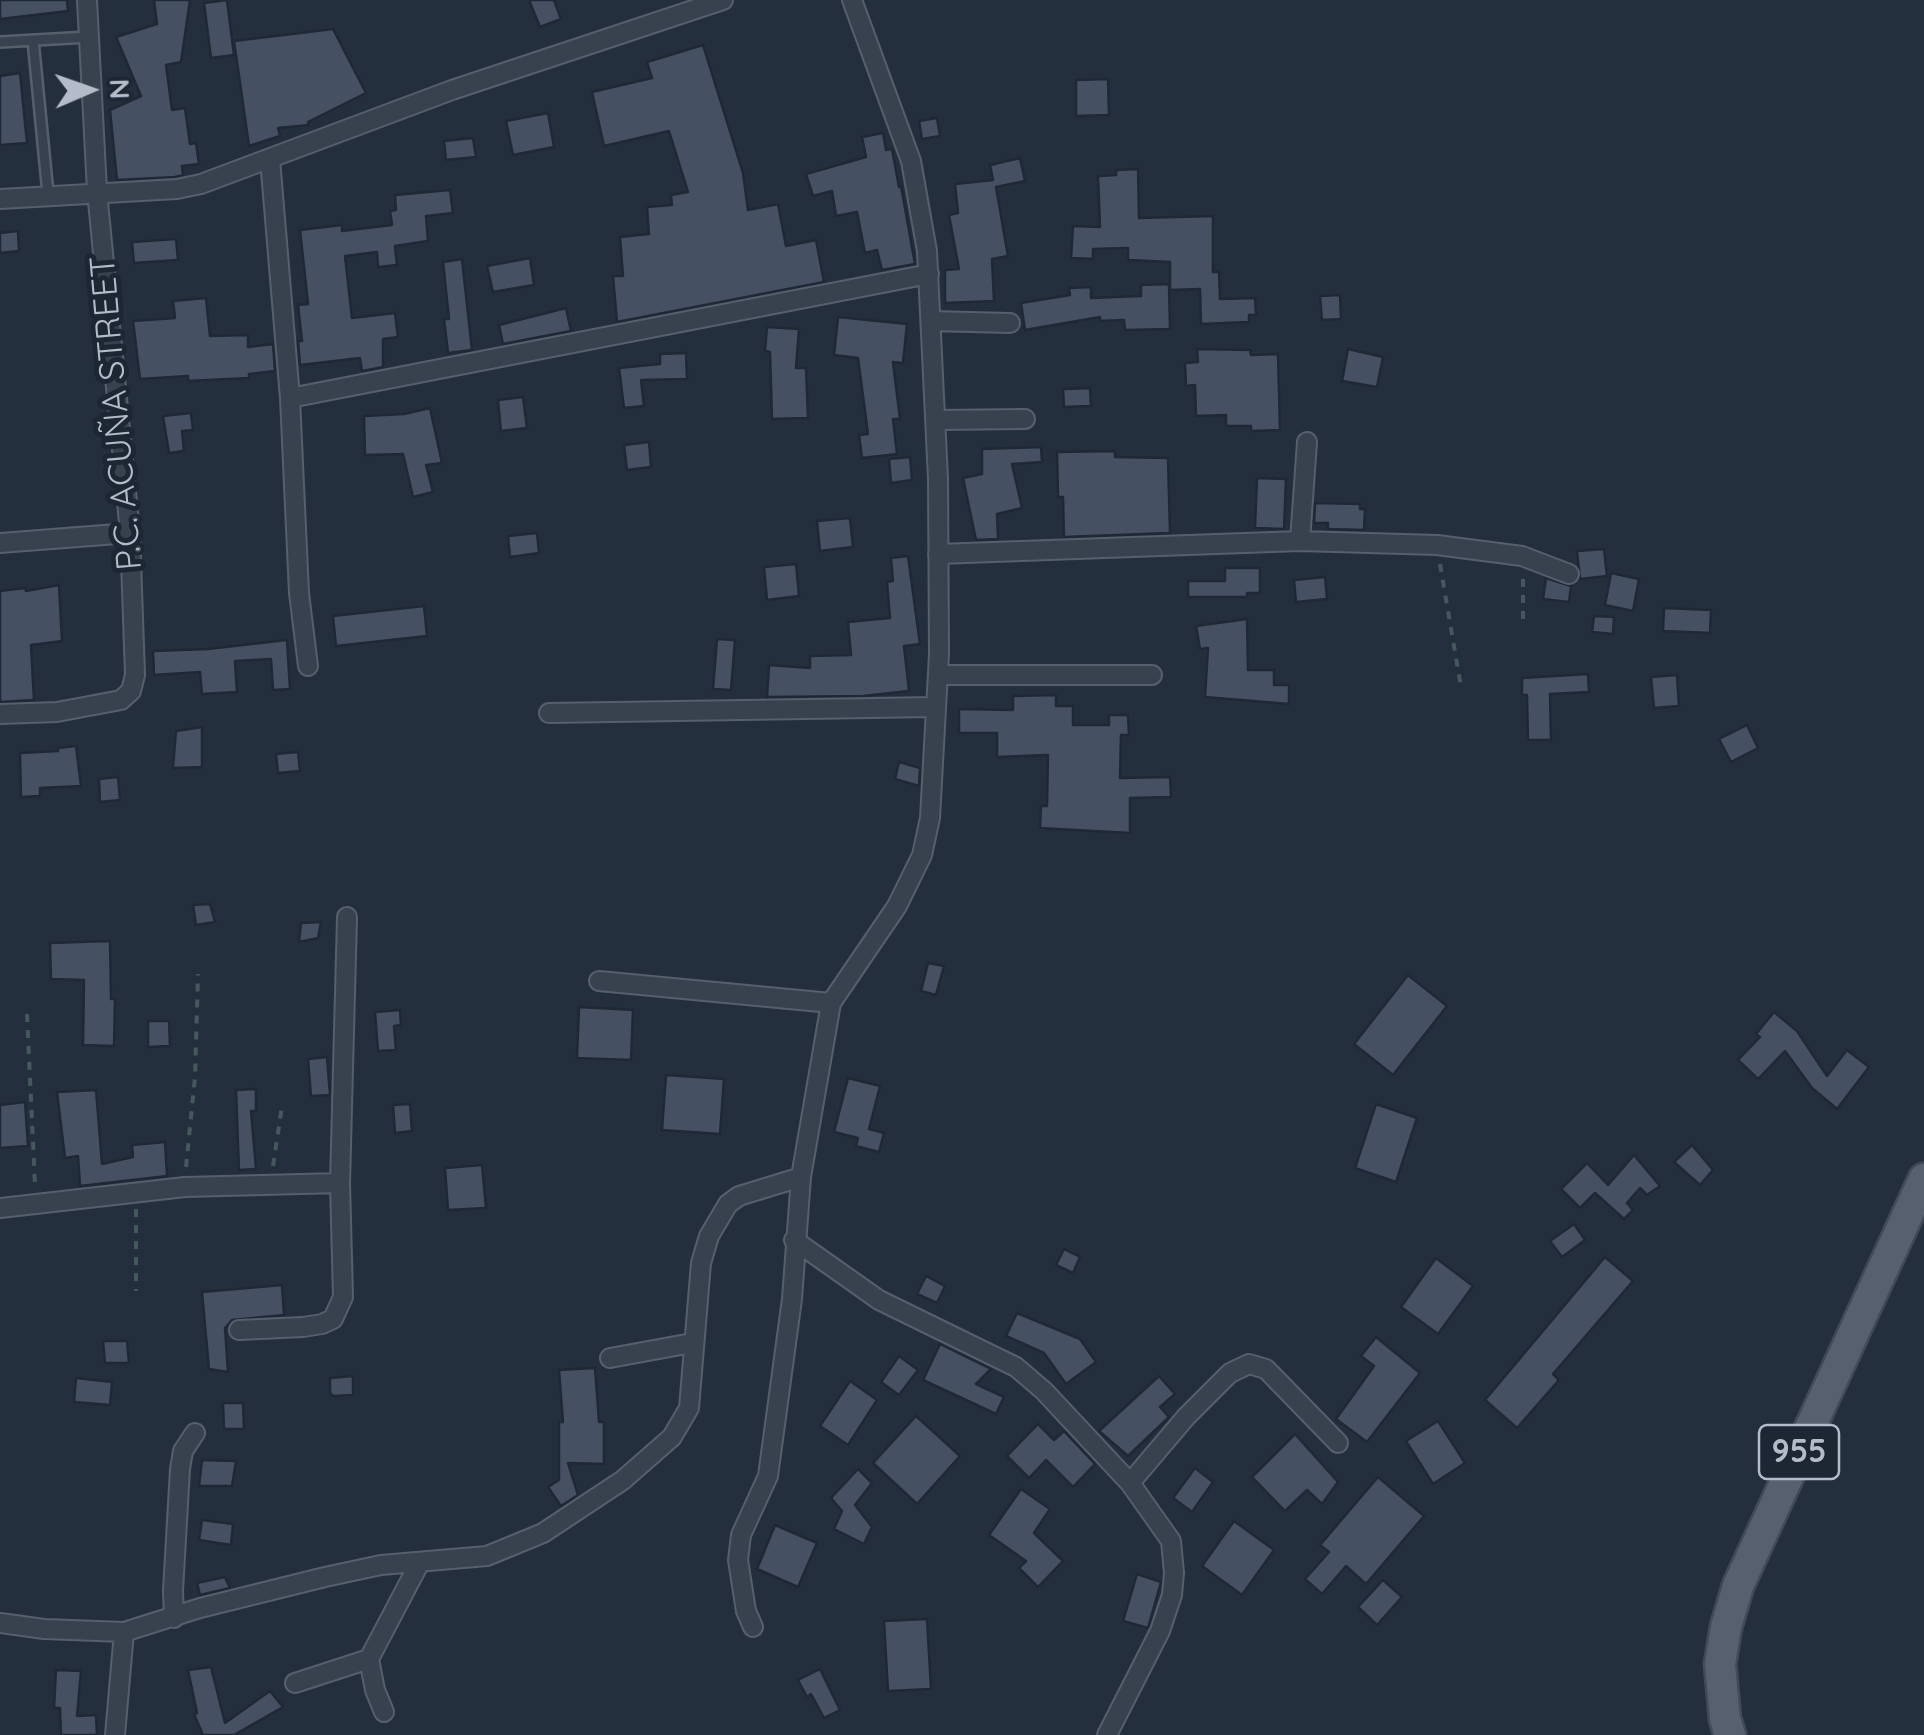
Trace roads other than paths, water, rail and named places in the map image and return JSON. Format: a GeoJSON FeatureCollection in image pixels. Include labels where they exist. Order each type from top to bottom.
{"type":"FeatureCollection","features":[{"type":"Feature","properties":{"kind":"main road","name":"955"},"geometry":{"type":"LineString","coordinates":[[1730,1735],[1720,1664],[1738,1586],[1924,1179]]}},
{"type":"Feature","properties":{"kind":"street","name":"P.C. ACUÑA STREET"},"geometry":{"type":"LineString","coordinates":[[0,714],[57,712],[121,700],[131,691],[135,657],[130,533],[97,191],[87,0]]}},
{"type":"Feature","properties":{"kind":"street"},"geometry":{"type":"LineString","coordinates":[[0,199],[178,189],[200,184],[452,90],[723,0]]}},
{"type":"Feature","properties":{"kind":"street"},"geometry":{"type":"LineString","coordinates":[[753,1627],[746,1611],[738,1560],[741,1534],[768,1476],[792,1298],[802,1177],[831,1003],[898,906],[922,855],[930,818],[938,676],[938,554],[937,420],[929,274],[911,162],[852,0]]}},
{"type":"Feature","properties":{"kind":"street"},"geometry":{"type":"LineString","coordinates":[[270,159],[290,398],[292,496],[308,666]]}},
{"type":"Feature","properties":{"kind":"street"},"geometry":{"type":"LineString","coordinates":[[290,398],[929,274]]}},
{"type":"Feature","properties":{"kind":"street"},"geometry":{"type":"LineString","coordinates":[[931,321],[1010,323]]}},
{"type":"Feature","properties":{"kind":"street"},"geometry":{"type":"LineString","coordinates":[[937,420],[1026,418]]}},
{"type":"Feature","properties":{"kind":"street"},"geometry":{"type":"LineString","coordinates":[[1300,541],[1307,442]]}},
{"type":"Feature","properties":{"kind":"street"},"geometry":{"type":"LineString","coordinates":[[0,544],[130,533]]}},
{"type":"Feature","properties":{"kind":"street"},"geometry":{"type":"LineString","coordinates":[[938,554],[1300,541],[1437,545],[1522,556],[1569,574]]}},
{"type":"Feature","properties":{"kind":"street"},"geometry":{"type":"LineString","coordinates":[[938,676],[1152,676]]}},
{"type":"Feature","properties":{"kind":"street"},"geometry":{"type":"LineString","coordinates":[[549,713],[936,707]]}},
{"type":"Feature","properties":{"kind":"street"},"geometry":{"type":"LineString","coordinates":[[239,1330],[322,1324],[332,1319],[343,1297],[340,1184],[346,917]]}},
{"type":"Feature","properties":{"kind":"street"},"geometry":{"type":"LineString","coordinates":[[599,981],[831,1003]]}},
{"type":"Feature","properties":{"kind":"street"},"geometry":{"type":"LineString","coordinates":[[0,1623],[124,1632],[382,1565],[487,1556],[542,1534],[622,1480],[672,1438],[689,1408],[701,1263],[709,1236],[728,1204],[739,1196],[802,1177]]}},
{"type":"Feature","properties":{"kind":"street"},"geometry":{"type":"LineString","coordinates":[[0,1208],[185,1187],[340,1184]]}},
{"type":"Feature","properties":{"kind":"street"},"geometry":{"type":"LineString","coordinates":[[794,1240],[880,1300],[1016,1367],[1044,1391],[1130,1483],[1170,1541],[1172,1595],[1160,1631],[1106,1735]]}},
{"type":"Feature","properties":{"kind":"street"},"geometry":{"type":"LineString","coordinates":[[610,1358],[692,1343]]}},
{"type":"Feature","properties":{"kind":"street"},"geometry":{"type":"LineString","coordinates":[[1130,1483],[1209,1394],[1230,1374],[1249,1364],[1266,1368],[1338,1444]]}},
{"type":"Feature","properties":{"kind":"street"},"geometry":{"type":"LineString","coordinates":[[174,1618],[172,1591],[180,1469],[183,1451],[195,1433]]}},
{"type":"Feature","properties":{"kind":"street"},"geometry":{"type":"LineString","coordinates":[[384,1712],[374,1690],[370,1659],[420,1562]]}},
{"type":"Feature","properties":{"kind":"street"},"geometry":{"type":"LineString","coordinates":[[115,1735],[124,1632]]}},
{"type":"Feature","properties":{"kind":"street"},"geometry":{"type":"LineString","coordinates":[[295,1684],[370,1659]]}},
{"type":"Feature","properties":{"kind":"lane"},"geometry":{"type":"LineString","coordinates":[[0,42],[89,37]]}},
{"type":"Feature","properties":{"kind":"lane"},"geometry":{"type":"LineString","coordinates":[[33,40],[48,194]]}}]}
